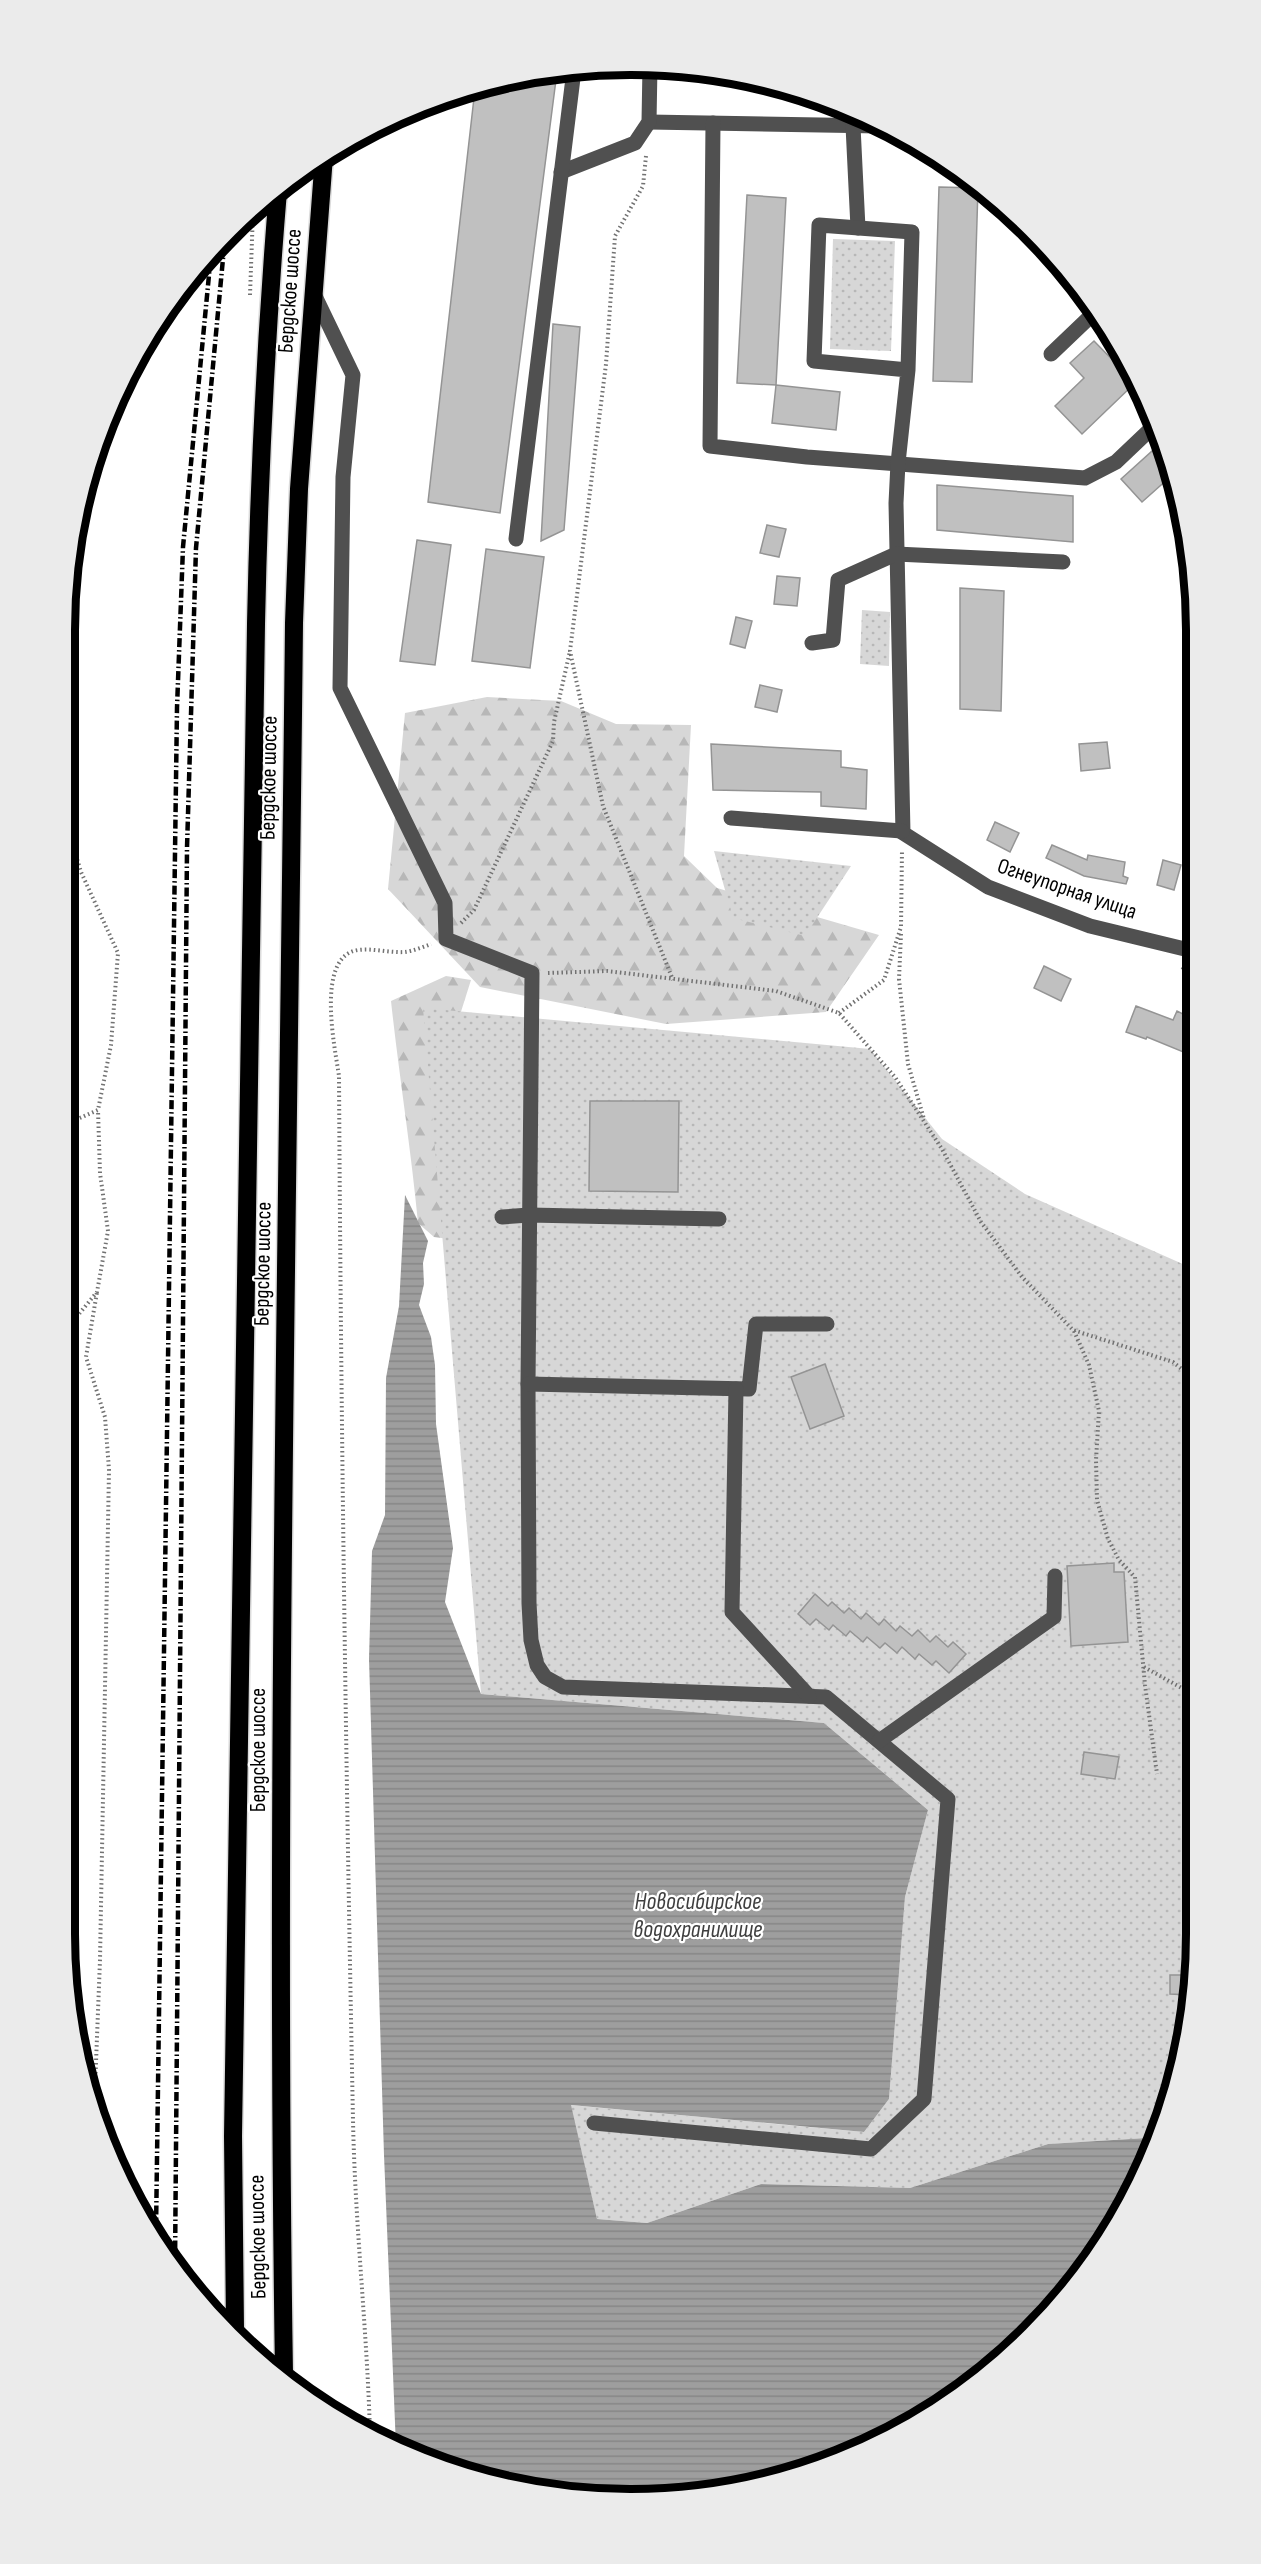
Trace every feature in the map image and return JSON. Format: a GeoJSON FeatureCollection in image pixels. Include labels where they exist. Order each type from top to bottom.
{"type":"FeatureCollection","features":[{"type":"Feature","properties":{"kind":"highway","name":"Бердское шоссе"},"geometry":{"type":"LineString","coordinates":[[284,2367],[280,2133],[282,1684],[294,623],[299,489],[323,168]]}},
{"type":"Feature","properties":{"kind":"highway","name":"Бердское шоссе"},"geometry":{"type":"LineString","coordinates":[[235,2323],[233,2136],[256,624],[260,482],[277,202]]}},
{"type":"Feature","properties":{"kind":"street"},"geometry":{"type":"LineString","coordinates":[[561,172],[635,143],[649,122],[650,76]]}},
{"type":"Feature","properties":{"kind":"street"},"geometry":{"type":"LineString","coordinates":[[516,539],[573,78]]}},
{"type":"Feature","properties":{"kind":"street"},"geometry":{"type":"LineString","coordinates":[[649,122],[863,126]]}},
{"type":"Feature","properties":{"kind":"street"},"geometry":{"type":"LineString","coordinates":[[713,123],[710,446],[807,457],[1085,478],[1116,462],[1149,431]]}},
{"type":"Feature","properties":{"kind":"street"},"geometry":{"type":"LineString","coordinates":[[853,126],[858,228]]}},
{"type":"Feature","properties":{"kind":"street"},"geometry":{"type":"LineString","coordinates":[[731,818],[902,832],[896,554],[898,463],[908,370],[912,232],[819,225],[814,361],[908,370]]}},
{"type":"Feature","properties":{"kind":"street"},"geometry":{"type":"LineString","coordinates":[[313,292],[354,375],[344,477],[340,688],[445,903],[446,939],[532,973],[528,1384],[531,1631],[537,1665],[545,1677],[563,1687],[826,1697],[948,1799],[924,2099],[871,2149],[594,2123]]}},
{"type":"Feature","properties":{"kind":"street"},"geometry":{"type":"LineString","coordinates":[[1051,354],[1089,318]]}},
{"type":"Feature","properties":{"kind":"street"},"geometry":{"type":"LineString","coordinates":[[812,643],[833,640],[838,580],[896,554],[1064,562]]}},
{"type":"Feature","properties":{"kind":"street","name":"Огнеупорная улица"},"geometry":{"type":"LineString","coordinates":[[902,832],[988,887],[1090,926],[1186,949]]}},
{"type":"Feature","properties":{"kind":"street"},"geometry":{"type":"LineString","coordinates":[[502,1217],[530,1215],[719,1219]]}},
{"type":"Feature","properties":{"kind":"street"},"geometry":{"type":"LineString","coordinates":[[528,1384],[749,1389],[756,1324],[827,1324]]}},
{"type":"Feature","properties":{"kind":"street"},"geometry":{"type":"LineString","coordinates":[[736,1389],[732,1612],[809,1696]]}},
{"type":"Feature","properties":{"kind":"street"},"geometry":{"type":"LineString","coordinates":[[879,1742],[1054,1617],[1055,1576]]}},
{"type":"Feature","properties":{"kind":"path"},"geometry":{"type":"LineString","coordinates":[[370,2424],[368,2357],[357,2238],[353,2120],[350,1863],[344,1694],[339,1076],[332,1013],[332,976],[342,959],[356,950],[406,952],[446,939],[474,910],[553,741],[554,722],[570,651],[606,364],[615,237],[643,186],[646,154]]}},
{"type":"Feature","properties":{"kind":"path"},"geometry":{"type":"LineString","coordinates":[[570,651],[603,806],[673,980]]}},
{"type":"Feature","properties":{"kind":"path"},"geometry":{"type":"LineString","coordinates":[[902,832],[899,979],[908,1064],[925,1123]]}},
{"type":"Feature","properties":{"kind":"path"},"geometry":{"type":"LineString","coordinates":[[75,854],[118,953],[111,1045],[98,1110],[100,1173],[108,1231],[86,1357],[105,1417],[109,1470],[100,1960],[95,2081]]}},
{"type":"Feature","properties":{"kind":"path"},"geometry":{"type":"LineString","coordinates":[[839,1013],[884,980],[901,927]]}},
{"type":"Feature","properties":{"kind":"path"},"geometry":{"type":"LineString","coordinates":[[532,973],[607,971],[776,991],[839,1013],[895,1077],[925,1123],[981,1222],[1022,1277],[1073,1330],[1089,1365],[1099,1412],[1096,1460],[1097,1500],[1108,1539],[1119,1560],[1135,1577],[1143,1667],[1157,1774]]}},
{"type":"Feature","properties":{"kind":"path"},"geometry":{"type":"LineString","coordinates":[[75,1120],[98,1110]]}},
{"type":"Feature","properties":{"kind":"path"},"geometry":{"type":"LineString","coordinates":[[75,1318],[97,1292]]}},
{"type":"Feature","properties":{"kind":"path"},"geometry":{"type":"LineString","coordinates":[[1073,1330],[1173,1362],[1186,1373]]}},
{"type":"Feature","properties":{"kind":"path"},"geometry":{"type":"LineString","coordinates":[[1143,1667],[1186,1691]]}},
{"type":"Feature","properties":{"kind":"green space"},"geometry":{"type":"Polygon","coordinates":[[[833,239],[895,241],[891,351],[830,349],[833,239]]]}},
{"type":"Feature","properties":{"kind":"green space"},"geometry":{"type":"Polygon","coordinates":[[[862,610],[890,612],[889,666],[860,664],[862,610]]]}},
{"type":"Feature","properties":{"kind":"green space"},"geometry":{"type":"Polygon","coordinates":[[[487,697],[561,701],[616,724],[691,725],[684,856],[717,888],[879,935],[826,1012],[666,1024],[480,987],[388,889],[405,713],[487,697]]]}},
{"type":"Feature","properties":{"kind":"green space"},"geometry":{"type":"Polygon","coordinates":[[[714,851],[851,866],[805,936],[733,918],[714,851]]]}},
{"type":"Feature","properties":{"kind":"green space"},"geometry":{"type":"Polygon","coordinates":[[[446,976],[471,980],[447,1056],[479,1243],[434,1237],[418,1223],[391,1001],[446,976]]]}},
{"type":"Feature","properties":{"kind":"green space"},"geometry":{"type":"Polygon","coordinates":[[[423,1008],[870,1049],[942,1139],[1025,1194],[1186,1265],[1185,1970],[1175,2042],[1157,2112],[1147,2139],[1048,2144],[910,2188],[761,2184],[647,2223],[597,2219],[570,2105],[864,2132],[889,2099],[905,1897],[928,1810],[824,1723],[481,1694],[423,1008]]]}},
{"type":"Feature","properties":{"kind":"water","name":"Новосибирское водохранилище"},"geometry":{"type":"Polygon","coordinates":[[[405,1195],[428,1241],[423,1263],[424,1284],[419,1305],[431,1337],[435,1365],[436,1424],[453,1548],[445,1602],[481,1694],[824,1723],[928,1810],[905,1897],[889,2099],[864,2132],[571,2105],[597,2219],[647,2223],[761,2184],[910,2188],[1048,2144],[1147,2139],[1112,2211],[1071,2272],[1048,2300],[997,2351],[969,2374],[908,2415],[843,2447],[809,2460],[739,2478],[703,2484],[667,2488],[594,2488],[522,2478],[487,2470],[452,2460],[396,2437],[384,2155],[369,1659],[372,1551],[385,1515],[386,1378],[399,1306],[405,1195]]]}},
{"type":"Feature","properties":{"kind":"water"},"geometry":{"type":"Polygon","coordinates":[[[75,1602],[77,1606],[75,1695],[75,1602]]]}},
{"type":"Feature","properties":{"kind":"building"},"geometry":{"type":"Polygon","coordinates":[[[556,80],[500,513],[428,502],[474,98],[556,80]]]}},
{"type":"Feature","properties":{"kind":"building"},"geometry":{"type":"Polygon","coordinates":[[[939,187],[966,188],[978,197],[972,382],[933,381],[939,187]]]}},
{"type":"Feature","properties":{"kind":"building"},"geometry":{"type":"Polygon","coordinates":[[[747,195],[786,198],[776,385],[737,383],[747,195]]]}},
{"type":"Feature","properties":{"kind":"building"},"geometry":{"type":"Polygon","coordinates":[[[553,324],[580,327],[564,530],[541,541],[553,324]]]}},
{"type":"Feature","properties":{"kind":"building"},"geometry":{"type":"Polygon","coordinates":[[[1094,341],[1120,367],[1130,388],[1082,434],[1055,406],[1084,378],[1070,363],[1094,341]]]}},
{"type":"Feature","properties":{"kind":"building"},"geometry":{"type":"Polygon","coordinates":[[[776,385],[840,392],[836,430],[772,423],[776,385]]]}},
{"type":"Feature","properties":{"kind":"building"},"geometry":{"type":"Polygon","coordinates":[[[1155,448],[1165,481],[1142,502],[1121,479],[1155,448]]]}},
{"type":"Feature","properties":{"kind":"building"},"geometry":{"type":"Polygon","coordinates":[[[937,485],[1073,496],[1073,542],[937,530],[937,485]]]}},
{"type":"Feature","properties":{"kind":"building"},"geometry":{"type":"Polygon","coordinates":[[[767,525],[786,529],[779,557],[760,553],[767,525]]]}},
{"type":"Feature","properties":{"kind":"building"},"geometry":{"type":"Polygon","coordinates":[[[417,540],[451,545],[435,665],[400,661],[417,540]]]}},
{"type":"Feature","properties":{"kind":"building"},"geometry":{"type":"Polygon","coordinates":[[[486,549],[544,557],[530,668],[472,661],[486,549]]]}},
{"type":"Feature","properties":{"kind":"building"},"geometry":{"type":"Polygon","coordinates":[[[777,576],[800,578],[797,606],[774,604],[777,576]]]}},
{"type":"Feature","properties":{"kind":"building"},"geometry":{"type":"Polygon","coordinates":[[[960,588],[1004,591],[1001,711],[960,709],[960,588]]]}},
{"type":"Feature","properties":{"kind":"building"},"geometry":{"type":"Polygon","coordinates":[[[736,617],[752,621],[745,648],[730,644],[736,617]]]}},
{"type":"Feature","properties":{"kind":"building"},"geometry":{"type":"Polygon","coordinates":[[[760,685],[782,690],[777,712],[755,707],[760,685]]]}},
{"type":"Feature","properties":{"kind":"building"},"geometry":{"type":"Polygon","coordinates":[[[1107,742],[1110,768],[1081,771],[1079,744],[1107,742]]]}},
{"type":"Feature","properties":{"kind":"building"},"geometry":{"type":"Polygon","coordinates":[[[711,744],[841,751],[841,767],[867,770],[866,809],[821,806],[821,792],[713,790],[711,744]]]}},
{"type":"Feature","properties":{"kind":"building"},"geometry":{"type":"Polygon","coordinates":[[[995,822],[1019,833],[1010,852],[987,840],[995,822]]]}},
{"type":"Feature","properties":{"kind":"building"},"geometry":{"type":"Polygon","coordinates":[[[1052,845],[1087,860],[1088,855],[1125,862],[1123,876],[1128,878],[1126,884],[1084,876],[1046,858],[1052,845]]]}},
{"type":"Feature","properties":{"kind":"building"},"geometry":{"type":"Polygon","coordinates":[[[1163,860],[1181,865],[1174,890],[1157,885],[1163,860]]]}},
{"type":"Feature","properties":{"kind":"building"},"geometry":{"type":"Polygon","coordinates":[[[1044,966],[1071,979],[1061,1001],[1034,988],[1044,966]]]}},
{"type":"Feature","properties":{"kind":"building"},"geometry":{"type":"Polygon","coordinates":[[[1136,1006],[1173,1020],[1177,1011],[1186,1016],[1186,1053],[1147,1037],[1146,1039],[1126,1032],[1136,1006]]]}},
{"type":"Feature","properties":{"kind":"building"},"geometry":{"type":"Polygon","coordinates":[[[590,1101],[679,1101],[678,1192],[589,1191],[590,1101]]]}},
{"type":"Feature","properties":{"kind":"building"},"geometry":{"type":"Polygon","coordinates":[[[825,1364],[844,1416],[810,1429],[791,1377],[825,1364]]]}},
{"type":"Feature","properties":{"kind":"building"},"geometry":{"type":"Polygon","coordinates":[[[1114,1563],[1114,1572],[1124,1572],[1128,1642],[1071,1646],[1067,1566],[1114,1563]]]}},
{"type":"Feature","properties":{"kind":"building"},"geometry":{"type":"Polygon","coordinates":[[[815,1594],[828,1606],[832,1602],[844,1613],[849,1608],[861,1619],[866,1613],[879,1625],[884,1619],[896,1631],[900,1626],[912,1636],[918,1630],[930,1642],[936,1636],[948,1647],[953,1642],[966,1654],[949,1673],[936,1661],[932,1665],[919,1654],[915,1659],[902,1647],[897,1653],[885,1643],[880,1648],[867,1637],[863,1642],[850,1631],[846,1636],[833,1625],[829,1630],[816,1619],[810,1625],[798,1614],[815,1594]]]}},
{"type":"Feature","properties":{"kind":"building"},"geometry":{"type":"Polygon","coordinates":[[[1084,1752],[1119,1757],[1115,1779],[1081,1774],[1084,1752]]]}},
{"type":"Feature","properties":{"kind":"building"},"geometry":{"type":"Polygon","coordinates":[[[1170,1975],[1184,1975],[1182,1995],[1170,1994],[1170,1975]]]}},
{"type":"Feature","properties":{"kind":"railway"},"geometry":{"type":"LineString","coordinates":[[175,2251],[187,848],[196,548],[224,253]]}},
{"type":"Feature","properties":{"kind":"railway"},"geometry":{"type":"LineString","coordinates":[[156,2222],[177,708],[183,547],[210,268]]}}]}
